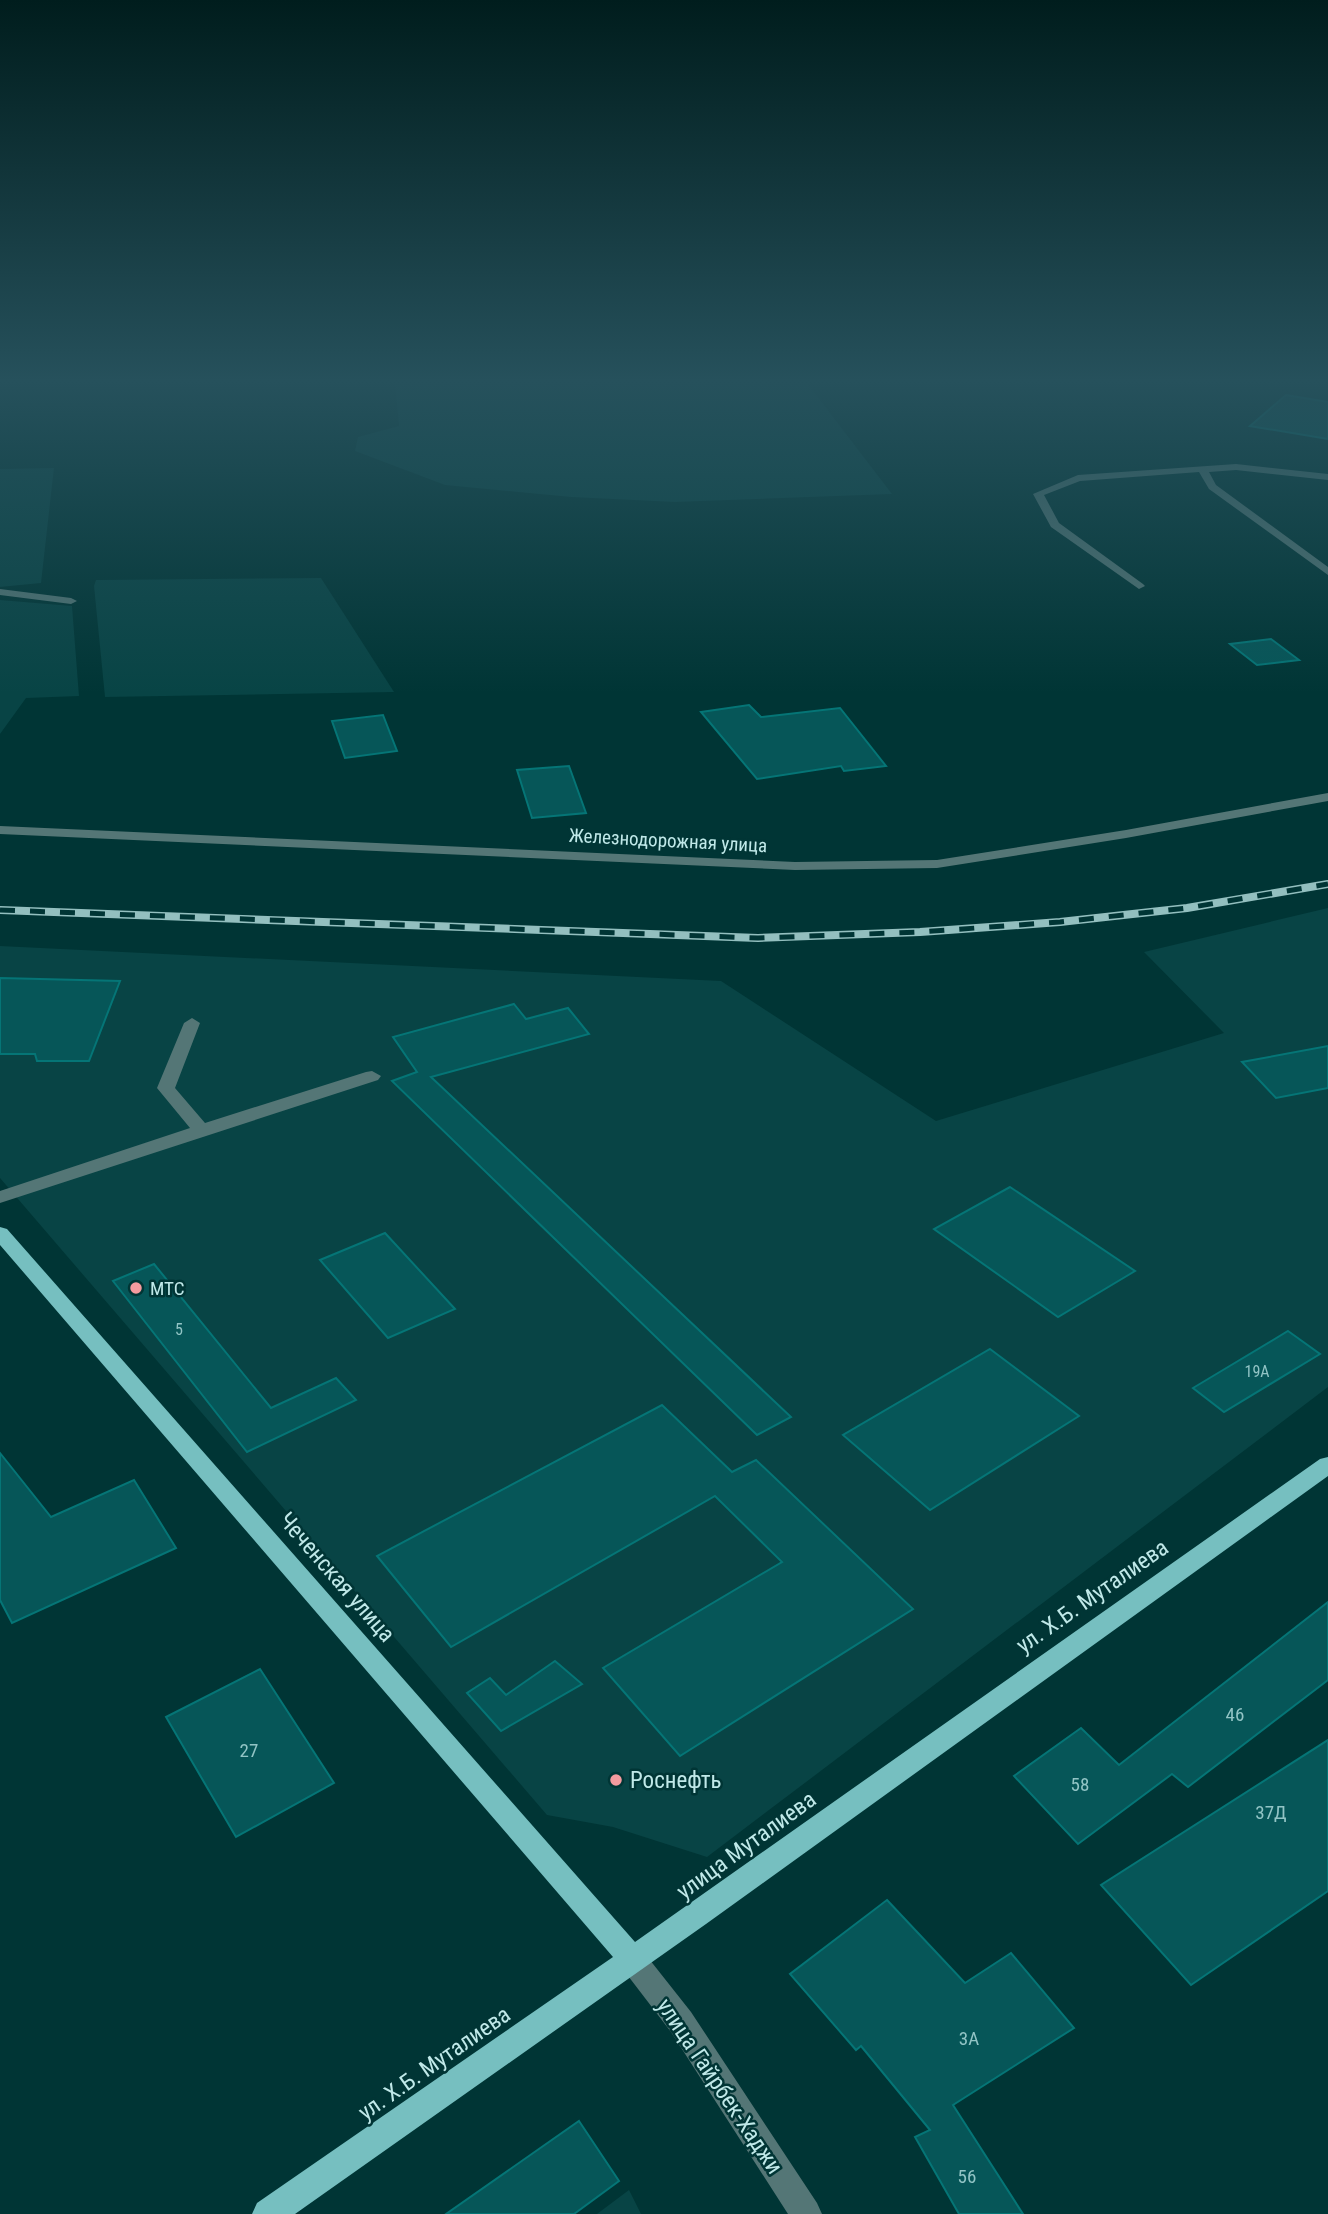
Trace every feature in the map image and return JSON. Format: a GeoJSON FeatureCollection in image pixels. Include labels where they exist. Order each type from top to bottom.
{"type":"FeatureCollection","features":[{"type":"Feature","properties":{"kind":"main road","name":"Чеченская улица"},"geometry":{"type":"LineString","coordinates":[[0,1233],[632,1959]]}},
{"type":"Feature","properties":{"kind":"main road","name":"ул. Х.Б. Муталиева"},"geometry":{"type":"LineString","coordinates":[[891,1775],[1328,1465]]}},
{"type":"Feature","properties":{"kind":"main road","name":"улица Муталиева"},"geometry":{"type":"LineString","coordinates":[[632,1959],[891,1775]]}},
{"type":"Feature","properties":{"kind":"main road","name":"ул. Х.Б. Муталиева"},"geometry":{"type":"LineString","coordinates":[[268,2214],[632,1959]]}},
{"type":"Feature","properties":{"kind":"street"},"geometry":{"type":"LineString","coordinates":[[1057,486],[1038,494],[1055,525],[1139,586]]}},
{"type":"Feature","properties":{"kind":"street"},"geometry":{"type":"LineString","coordinates":[[1212,486],[1328,572]]}},
{"type":"Feature","properties":{"kind":"street"},"geometry":{"type":"LineString","coordinates":[[0,592],[71,601]]}},
{"type":"Feature","properties":{"kind":"street","name":"Железнодорожная улица"},"geometry":{"type":"LineString","coordinates":[[0,830],[795,866],[937,864],[1126,834],[1328,797]]}},
{"type":"Feature","properties":{"kind":"street"},"geometry":{"type":"LineString","coordinates":[[192,1023],[166,1088],[201,1130]]}},
{"type":"Feature","properties":{"kind":"street"},"geometry":{"type":"LineString","coordinates":[[0,1197],[372,1076]]}},
{"type":"Feature","properties":{"kind":"street","name":"улица Гайрбек-Хаджи"},"geometry":{"type":"LineString","coordinates":[[632,1959],[681,2022],[806,2214]]}},
{"type":"Feature","properties":{"kind":"shaded area"},"geometry":{"type":"Polygon","coordinates":[[[0,486],[52,486],[41,583],[0,587],[0,486]]]}},
{"type":"Feature","properties":{"kind":"shaded area"},"geometry":{"type":"Polygon","coordinates":[[[459,486],[886,486],[892,494],[675,502],[571,497],[459,486]]]}},
{"type":"Feature","properties":{"kind":"shaded area"},"geometry":{"type":"Polygon","coordinates":[[[321,578],[394,692],[105,697],[94,586],[96,580],[321,578]]]}},
{"type":"Feature","properties":{"kind":"shaded area"},"geometry":{"type":"Polygon","coordinates":[[[0,600],[72,606],[79,696],[26,698],[0,734],[0,600]]]}},
{"type":"Feature","properties":{"kind":"shaded area"},"geometry":{"type":"Polygon","coordinates":[[[1328,908],[1328,1387],[707,1857],[613,1827],[547,1815],[0,1178],[0,946],[721,981],[936,1121],[1224,1033],[1144,952],[1328,908]]]}},
{"type":"Feature","properties":{"kind":"shaded area"},"geometry":{"type":"Polygon","coordinates":[[[629,2190],[641,2214],[597,2214],[629,2190]]]}},
{"type":"Feature","properties":{"kind":"building"},"geometry":{"type":"Polygon","coordinates":[[[1271,639],[1299,660],[1257,665],[1230,644],[1271,639]]]}},
{"type":"Feature","properties":{"kind":"building"},"geometry":{"type":"Polygon","coordinates":[[[749,705],[761,717],[840,708],[886,766],[844,771],[841,766],[757,779],[701,712],[749,705]]]}},
{"type":"Feature","properties":{"kind":"building"},"geometry":{"type":"Polygon","coordinates":[[[383,715],[397,751],[345,758],[332,721],[383,715]]]}},
{"type":"Feature","properties":{"kind":"building"},"geometry":{"type":"Polygon","coordinates":[[[569,766],[586,813],[532,818],[517,770],[569,766]]]}},
{"type":"Feature","properties":{"kind":"building"},"geometry":{"type":"Polygon","coordinates":[[[0,978],[120,981],[89,1061],[37,1061],[35,1054],[0,1054],[0,978]]]}},
{"type":"Feature","properties":{"kind":"building"},"geometry":{"type":"Polygon","coordinates":[[[514,1004],[526,1019],[568,1008],[589,1034],[431,1077],[791,1417],[757,1435],[392,1081],[417,1072],[393,1037],[514,1004]]]}},
{"type":"Feature","properties":{"kind":"building"},"geometry":{"type":"Polygon","coordinates":[[[1328,1046],[1328,1088],[1276,1098],[1242,1062],[1328,1046]]]}},
{"type":"Feature","properties":{"kind":"building"},"geometry":{"type":"Polygon","coordinates":[[[1010,1187],[1135,1271],[1058,1317],[934,1229],[1010,1187]]]}},
{"type":"Feature","properties":{"kind":"building"},"geometry":{"type":"Polygon","coordinates":[[[385,1233],[455,1309],[388,1338],[320,1260],[385,1233]]]}},
{"type":"Feature","properties":{"kind":"building"},"geometry":{"type":"Polygon","coordinates":[[[154,1264],[271,1408],[336,1378],[356,1400],[247,1452],[113,1281],[154,1264]]]}},
{"type":"Feature","properties":{"kind":"building"},"geometry":{"type":"Polygon","coordinates":[[[1288,1331],[1320,1354],[1224,1412],[1193,1388],[1288,1331]]]}},
{"type":"Feature","properties":{"kind":"building"},"geometry":{"type":"Polygon","coordinates":[[[990,1349],[1079,1416],[930,1510],[843,1435],[990,1349]]]}},
{"type":"Feature","properties":{"kind":"building"},"geometry":{"type":"Polygon","coordinates":[[[662,1405],[732,1472],[756,1460],[913,1609],[680,1756],[603,1668],[782,1562],[715,1496],[451,1647],[377,1556],[662,1405]]]}},
{"type":"Feature","properties":{"kind":"building"},"geometry":{"type":"Polygon","coordinates":[[[0,1453],[51,1517],[134,1480],[176,1548],[12,1623],[0,1600],[0,1453]]]}},
{"type":"Feature","properties":{"kind":"building"},"geometry":{"type":"Polygon","coordinates":[[[1328,1602],[1328,1680],[1188,1787],[1172,1774],[1078,1844],[1014,1776],[1081,1728],[1119,1765],[1328,1602]]]}},
{"type":"Feature","properties":{"kind":"building"},"geometry":{"type":"Polygon","coordinates":[[[555,1661],[582,1684],[501,1731],[467,1693],[490,1678],[506,1695],[555,1661]]]}},
{"type":"Feature","properties":{"kind":"building"},"geometry":{"type":"Polygon","coordinates":[[[260,1669],[334,1783],[236,1837],[166,1717],[260,1669]]]}},
{"type":"Feature","properties":{"kind":"building"},"geometry":{"type":"Polygon","coordinates":[[[1328,1740],[1328,1891],[1191,1985],[1101,1885],[1328,1740]]]}},
{"type":"Feature","properties":{"kind":"building"},"geometry":{"type":"Polygon","coordinates":[[[887,1900],[965,1983],[1011,1953],[1074,2028],[953,2105],[1023,2214],[959,2214],[915,2137],[930,2130],[861,2046],[856,2050],[790,1974],[887,1900]]]}},
{"type":"Feature","properties":{"kind":"building"},"geometry":{"type":"Polygon","coordinates":[[[579,2121],[619,2181],[574,2214],[446,2214],[579,2121]]]}},
{"type":"Feature","properties":{"kind":"railway"},"geometry":{"type":"LineString","coordinates":[[0,910],[758,938],[920,932],[1060,922],[1187,908],[1328,884]]}},
{"type":"Feature","properties":{"kind":"place","name":"МТС"},"geometry":{"type":"Point","coordinates":[136,1288]}},
{"type":"Feature","properties":{"kind":"place","name":"Роснефть"},"geometry":{"type":"Point","coordinates":[616,1780]}}]}
